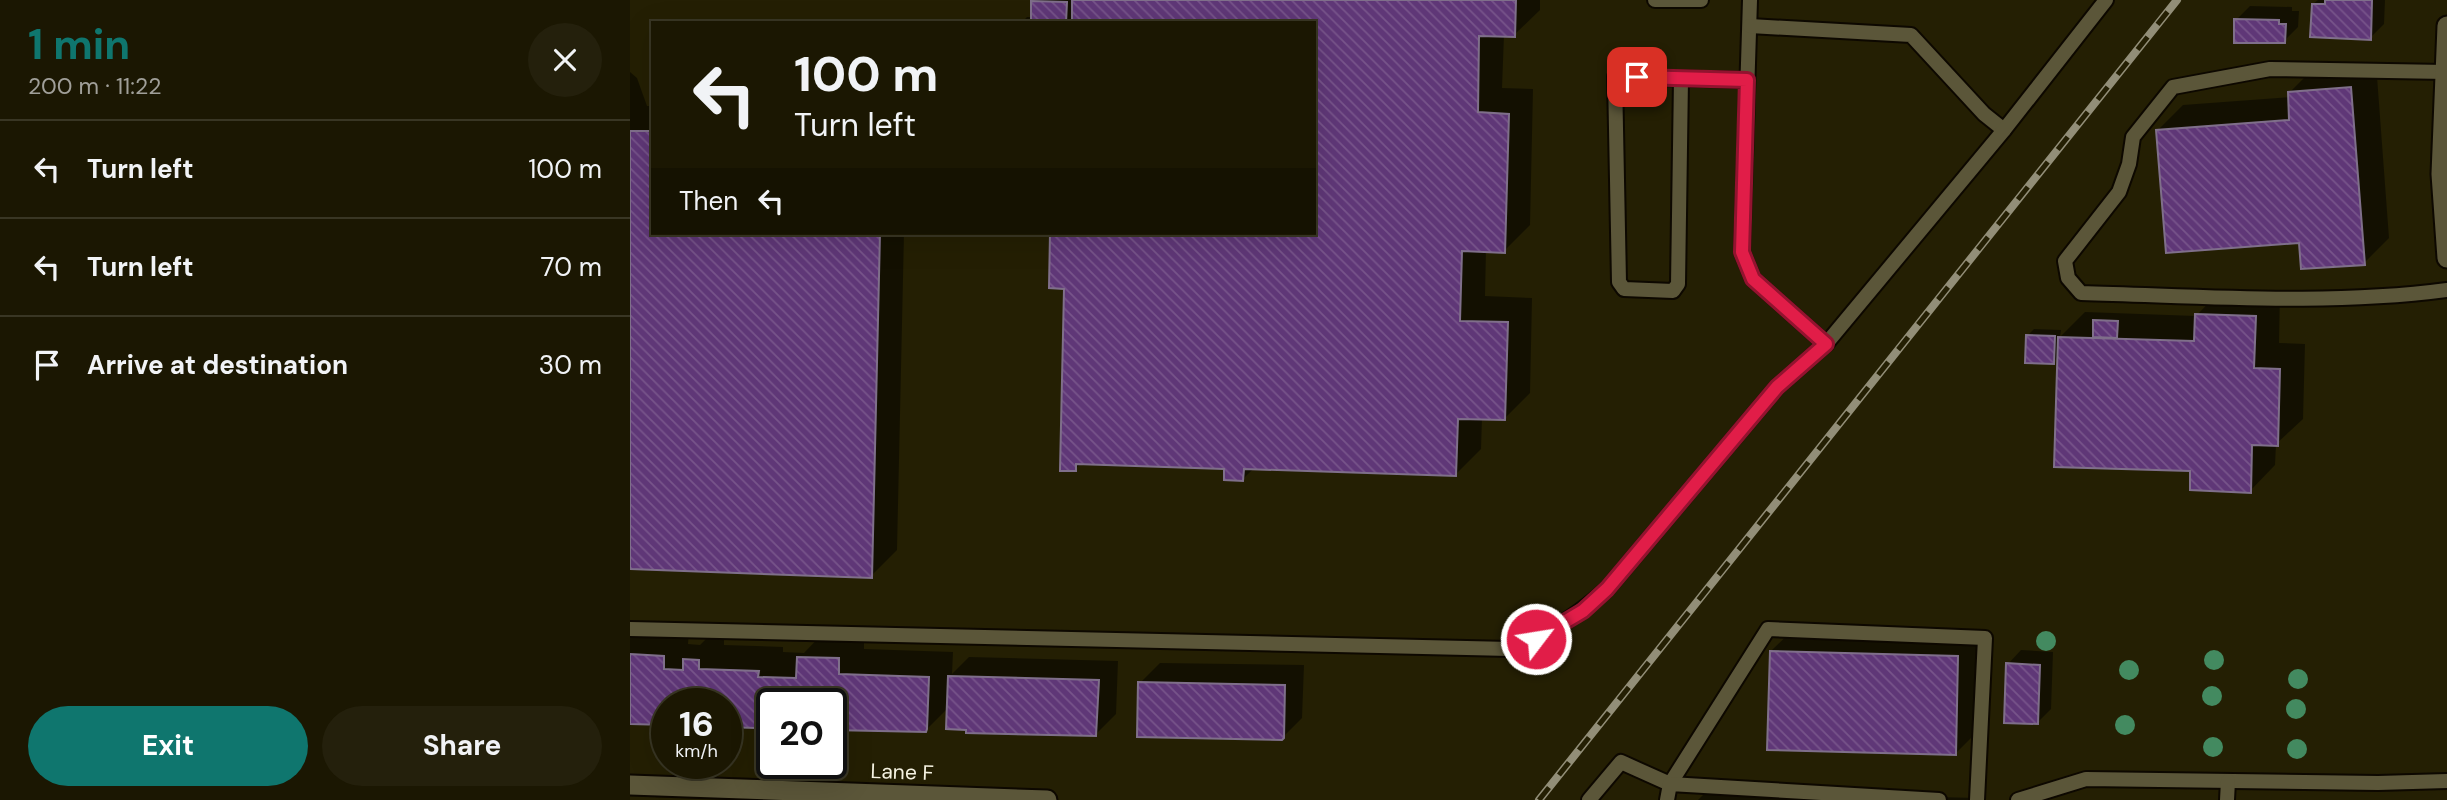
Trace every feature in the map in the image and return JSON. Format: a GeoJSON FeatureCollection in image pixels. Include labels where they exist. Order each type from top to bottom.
{"type":"FeatureCollection","features":[{"type":"Feature","properties":{"kind":"street"},"geometry":{"type":"LineString","coordinates":[[2447,26],[2441,174],[2447,258]]}},
{"type":"Feature","properties":{"kind":"street","name":"Lane F"},"geometry":{"type":"LineString","coordinates":[[630,785],[1047,800]]}},
{"type":"Feature","properties":{"kind":"lane"},"geometry":{"type":"LineString","coordinates":[[1655,0],[1701,0]]}},
{"type":"Feature","properties":{"kind":"lane"},"geometry":{"type":"LineString","coordinates":[[1750,0],[1742,252],[1753,279],[1826,344]]}},
{"type":"Feature","properties":{"kind":"lane"},"geometry":{"type":"LineString","coordinates":[[630,629],[1510,649],[1536,639],[1583,611],[1607,589],[1777,387],[1826,344],[2004,130],[2106,0]]}},
{"type":"Feature","properties":{"kind":"lane"},"geometry":{"type":"LineString","coordinates":[[1749,26],[1910,35],[1984,114],[2004,130]]}},
{"type":"Feature","properties":{"kind":"lane"},"geometry":{"type":"LineString","coordinates":[[2446,72],[2270,69],[2173,87],[2133,137],[2129,164],[2119,192],[2066,261],[2068,278],[2081,293],[2376,298],[2447,290]]}},
{"type":"Feature","properties":{"kind":"lane"},"geometry":{"type":"LineString","coordinates":[[1681,79],[1678,284],[1673,291],[1624,289],[1619,282],[1615,77],[1747,80]]}},
{"type":"Feature","properties":{"kind":"lane"},"geometry":{"type":"LineString","coordinates":[[1667,800],[1670,784],[1768,629],[1985,638],[1977,800]]}},
{"type":"Feature","properties":{"kind":"lane"},"geometry":{"type":"LineString","coordinates":[[1589,800],[1621,762],[1670,784],[1939,800]]}},
{"type":"Feature","properties":{"kind":"lane"},"geometry":{"type":"LineString","coordinates":[[2018,800],[2086,779],[2447,781]]}},
{"type":"Feature","properties":{"kind":"lane"},"geometry":{"type":"LineString","coordinates":[[2227,800],[2228,781]]}},
{"type":"Feature","properties":{"kind":"building"},"geometry":{"type":"Polygon","coordinates":[[[1072,0],[1516,0],[1515,37],[1479,36],[1478,112],[1509,114],[1505,253],[1462,251],[1460,321],[1508,322],[1505,420],[1458,419],[1456,476],[1244,469],[1243,481],[1224,480],[1224,469],[1076,464],[1076,471],[1060,471],[1064,289],[1049,288],[1050,235],[1316,235],[1316,21],[1072,21],[1072,0]]]}},
{"type":"Feature","properties":{"kind":"building"},"geometry":{"type":"Polygon","coordinates":[[[2325,0],[2372,0],[2371,40],[2310,37],[2312,4],[2325,4],[2325,0]]]}},
{"type":"Feature","properties":{"kind":"building"},"geometry":{"type":"Polygon","coordinates":[[[1031,1],[1067,2],[1066,21],[1031,21],[1031,1]]]}},
{"type":"Feature","properties":{"kind":"building"},"geometry":{"type":"Polygon","coordinates":[[[2234,19],[2279,20],[2279,24],[2286,24],[2285,43],[2234,43],[2234,19]]]}},
{"type":"Feature","properties":{"kind":"building"},"geometry":{"type":"Polygon","coordinates":[[[2351,87],[2365,265],[2301,269],[2299,243],[2166,253],[2156,130],[2289,120],[2288,92],[2351,87]]]}},
{"type":"Feature","properties":{"kind":"building"},"geometry":{"type":"Polygon","coordinates":[[[630,131],[651,131],[651,235],[880,235],[872,578],[630,569],[630,131]]]}},
{"type":"Feature","properties":{"kind":"building"},"geometry":{"type":"Polygon","coordinates":[[[2195,314],[2256,316],[2254,368],[2280,369],[2278,446],[2252,445],[2251,493],[2190,490],[2190,471],[2054,467],[2058,337],[2194,341],[2195,314]]]}},
{"type":"Feature","properties":{"kind":"building"},"geometry":{"type":"Polygon","coordinates":[[[2093,320],[2118,321],[2117,338],[2093,337],[2093,320]]]}},
{"type":"Feature","properties":{"kind":"building"},"geometry":{"type":"Polygon","coordinates":[[[2026,335],[2055,336],[2054,364],[2025,363],[2026,335]]]}},
{"type":"Feature","properties":{"kind":"building"},"geometry":{"type":"Polygon","coordinates":[[[1770,651],[1958,656],[1956,755],[1767,750],[1770,651]]]}},
{"type":"Feature","properties":{"kind":"building"},"geometry":{"type":"Polygon","coordinates":[[[630,654],[664,656],[664,669],[683,670],[683,659],[699,660],[699,669],[759,671],[758,677],[796,678],[797,657],[839,658],[839,674],[929,677],[926,732],[847,730],[847,688],[756,688],[755,728],[742,728],[742,688],[651,688],[651,725],[630,724],[630,654]]]}},
{"type":"Feature","properties":{"kind":"building"},"geometry":{"type":"Polygon","coordinates":[[[2006,663],[2040,665],[2038,724],[2004,723],[2006,663]]]}},
{"type":"Feature","properties":{"kind":"building"},"geometry":{"type":"Polygon","coordinates":[[[948,676],[1099,680],[1096,736],[966,733],[966,730],[946,729],[948,676]]]}},
{"type":"Feature","properties":{"kind":"building"},"geometry":{"type":"Polygon","coordinates":[[[1138,682],[1285,685],[1284,738],[1137,737],[1138,682]]]}},
{"type":"Feature","properties":{"kind":"railway"},"geometry":{"type":"LineString","coordinates":[[1539,800],[2177,0]]}},
{"type":"Feature","properties":{"kind":"route"},"geometry":{"type":"LineString","coordinates":[[1536,639],[1583,611],[1607,589],[1777,387],[1826,344],[1753,279],[1742,252],[1747,80],[1637,77]]}}]}
